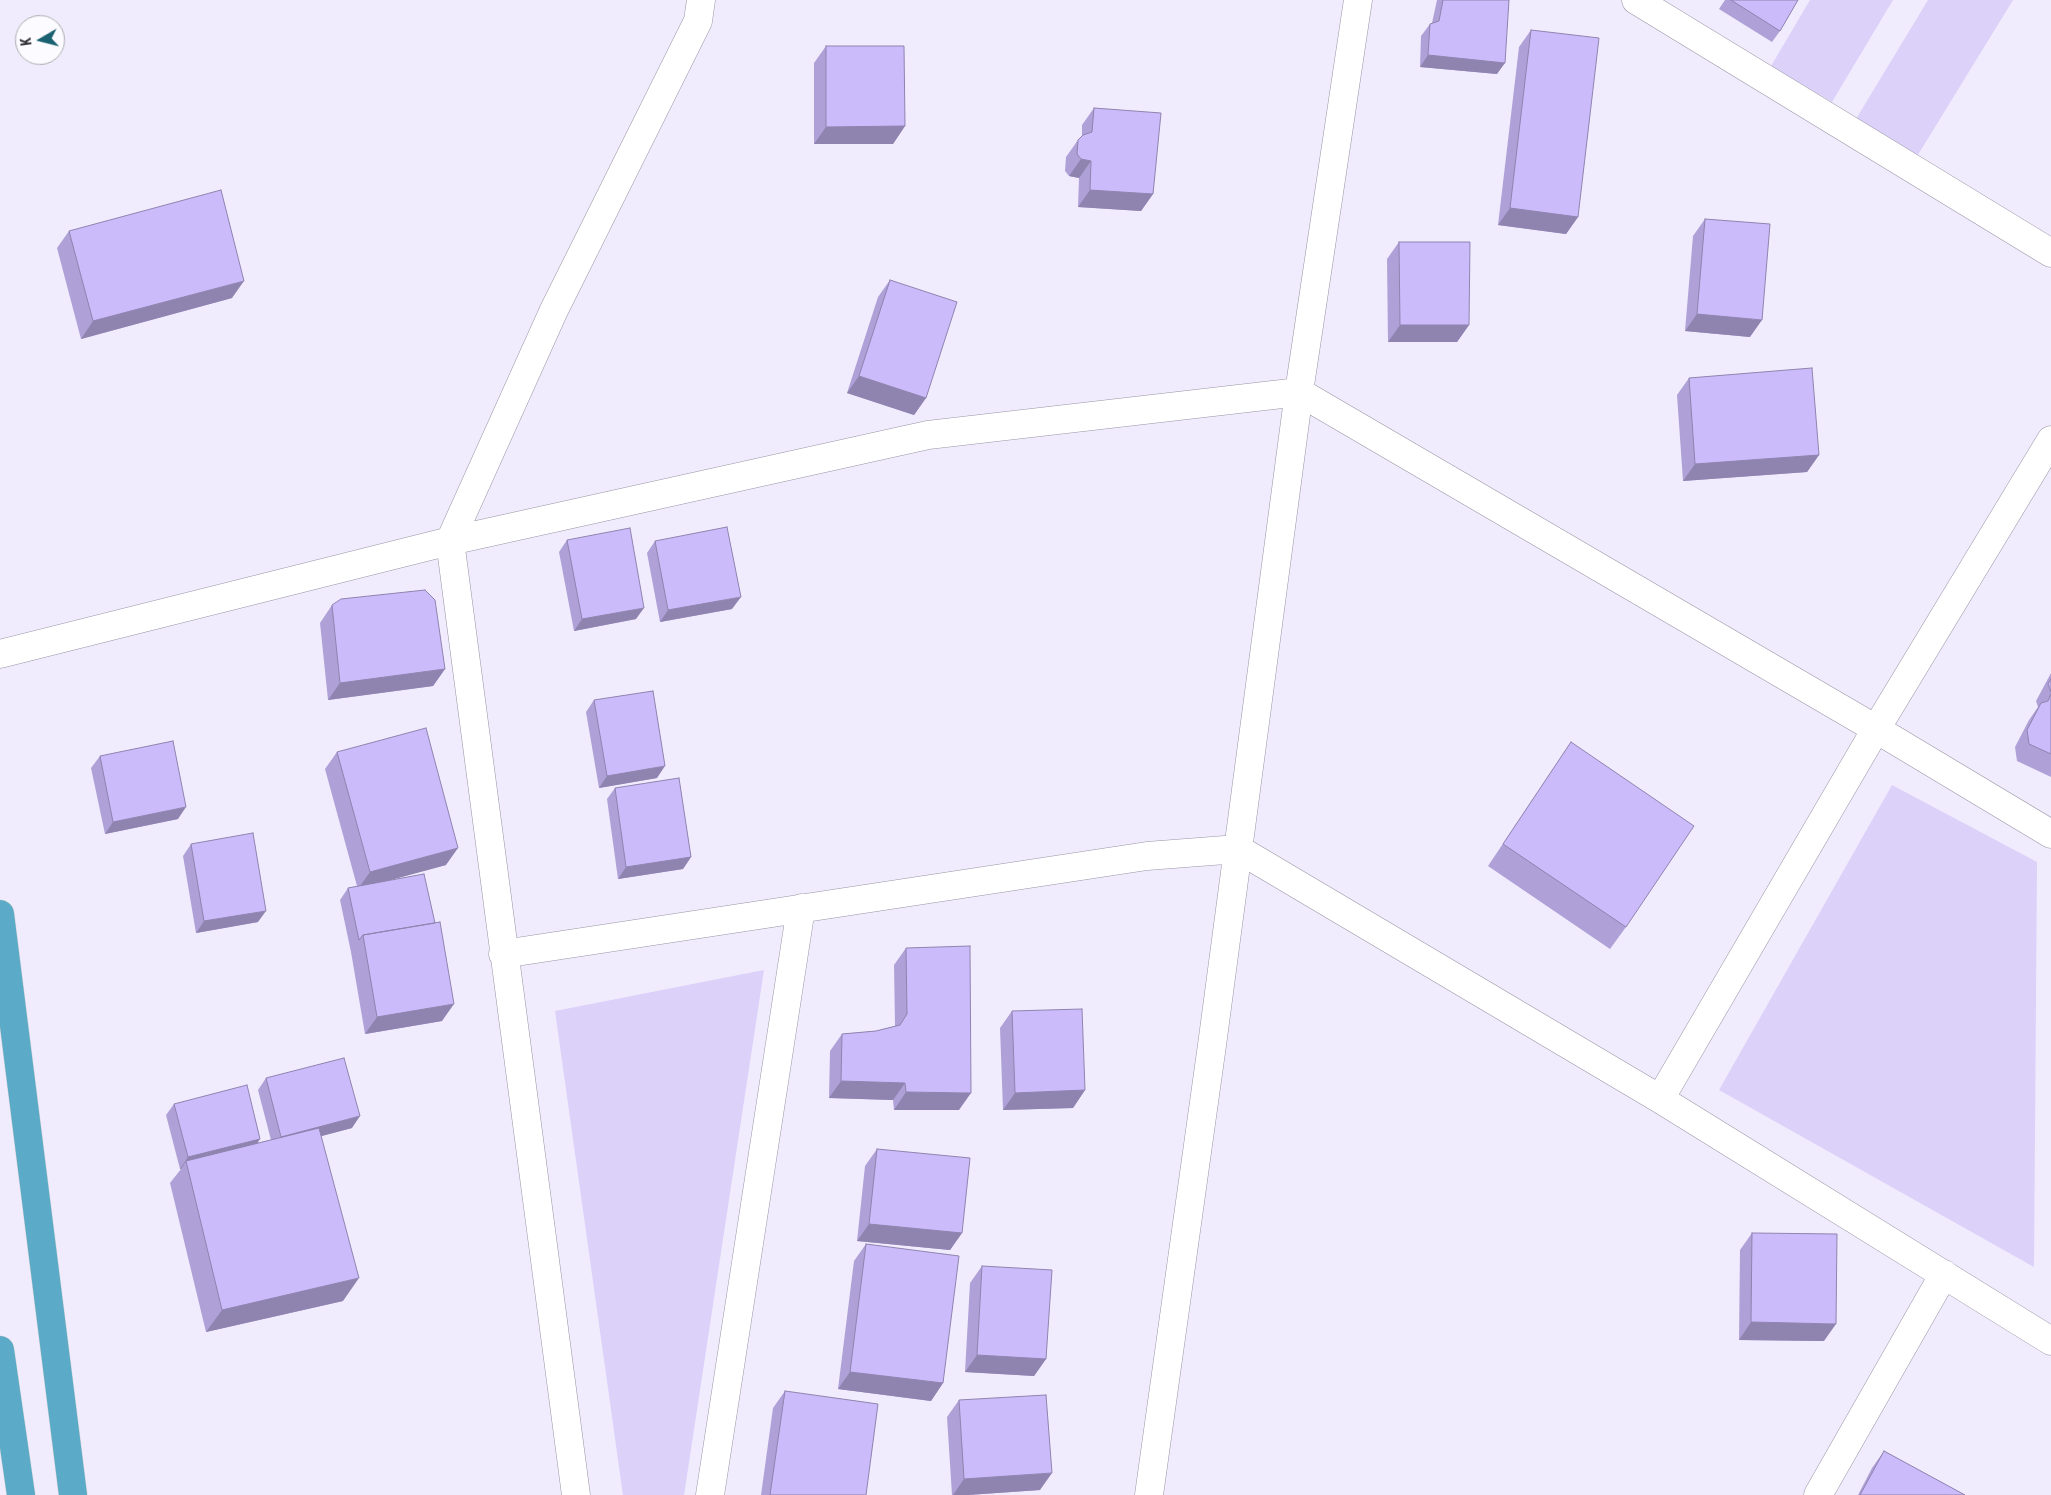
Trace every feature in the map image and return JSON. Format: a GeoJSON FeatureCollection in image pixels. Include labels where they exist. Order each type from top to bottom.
{"type":"FeatureCollection","features":[{"type":"Feature","properties":{"kind":"highway"},"geometry":{"type":"LineString","coordinates":[[0,914],[73,1495]]}},
{"type":"Feature","properties":{"kind":"highway"},"geometry":{"type":"LineString","coordinates":[[0,1350],[21,1495]]}},
{"type":"Feature","properties":{"kind":"street"},"geometry":{"type":"LineString","coordinates":[[576,1495],[503,954],[450,541],[554,310],[698,21],[701,0]]}},
{"type":"Feature","properties":{"kind":"street"},"geometry":{"type":"LineString","coordinates":[[1149,1495],[1299,392],[1358,0]]}},
{"type":"Feature","properties":{"kind":"street"},"geometry":{"type":"LineString","coordinates":[[1636,0],[2051,253]]}},
{"type":"Feature","properties":{"kind":"street"},"geometry":{"type":"LineString","coordinates":[[0,654],[450,541],[928,435],[1299,392],[1876,729],[2051,834]]}},
{"type":"Feature","properties":{"kind":"street"},"geometry":{"type":"LineString","coordinates":[[1660,1099],[1876,729],[2051,440]]}},
{"type":"Feature","properties":{"kind":"street"},"geometry":{"type":"LineString","coordinates":[[503,954],[1147,856],[1238,849],[1660,1099],[2051,1341]]}},
{"type":"Feature","properties":{"kind":"street"},"geometry":{"type":"LineString","coordinates":[[710,1495],[801,908]]}},
{"type":"Feature","properties":{"kind":"street"},"geometry":{"type":"LineString","coordinates":[[1818,1495],[1944,1274]]}},
{"type":"Feature","properties":{"kind":"shaded area"},"geometry":{"type":"Polygon","coordinates":[[[1810,0],[1893,0],[1832,102],[1771,66],[1810,0]]]}},
{"type":"Feature","properties":{"kind":"shaded area"},"geometry":{"type":"Polygon","coordinates":[[[1928,0],[2013,0],[1916,158],[1856,119],[1928,0]]]}},
{"type":"Feature","properties":{"kind":"shaded area"},"geometry":{"type":"Polygon","coordinates":[[[1892,785],[2037,862],[2034,1267],[1719,1090],[1892,785]]]}},
{"type":"Feature","properties":{"kind":"shaded area"},"geometry":{"type":"Polygon","coordinates":[[[764,970],[684,1495],[623,1495],[555,1011],[764,970]]]}},
{"type":"Feature","properties":{"kind":"building"},"geometry":{"type":"Polygon","coordinates":[[[1443,0],[1509,0],[1505,63],[1428,55],[1430,24],[1439,21],[1443,0]]]}},
{"type":"Feature","properties":{"kind":"building"},"geometry":{"type":"Polygon","coordinates":[[[1731,0],[1798,0],[1780,31],[1731,0]]]}},
{"type":"Feature","properties":{"kind":"building"},"geometry":{"type":"Polygon","coordinates":[[[1531,30],[1599,38],[1578,217],[1510,208],[1531,30]]]}},
{"type":"Feature","properties":{"kind":"building"},"geometry":{"type":"Polygon","coordinates":[[[826,46],[904,46],[905,126],[826,127],[826,46]]]}},
{"type":"Feature","properties":{"kind":"building"},"geometry":{"type":"Polygon","coordinates":[[[1094,108],[1161,113],[1153,194],[1090,190],[1091,161],[1081,159],[1077,154],[1078,140],[1083,135],[1092,132],[1094,108]]]}},
{"type":"Feature","properties":{"kind":"building"},"geometry":{"type":"Polygon","coordinates":[[[221,190],[244,281],[93,321],[69,231],[221,190]]]}},
{"type":"Feature","properties":{"kind":"building"},"geometry":{"type":"Polygon","coordinates":[[[1705,219],[1770,224],[1762,320],[1697,314],[1705,219]]]}},
{"type":"Feature","properties":{"kind":"building"},"geometry":{"type":"Polygon","coordinates":[[[1399,242],[1470,242],[1469,325],[1400,325],[1399,242]]]}},
{"type":"Feature","properties":{"kind":"building"},"geometry":{"type":"Polygon","coordinates":[[[890,280],[957,302],[926,398],[859,376],[890,280]]]}},
{"type":"Feature","properties":{"kind":"building"},"geometry":{"type":"Polygon","coordinates":[[[1812,368],[1819,455],[1695,464],[1689,378],[1812,368]]]}},
{"type":"Feature","properties":{"kind":"building"},"geometry":{"type":"Polygon","coordinates":[[[727,527],[741,597],[668,610],[655,541],[727,527]]]}},
{"type":"Feature","properties":{"kind":"building"},"geometry":{"type":"Polygon","coordinates":[[[630,528],[644,608],[582,619],[567,540],[630,528]]]}},
{"type":"Feature","properties":{"kind":"building"},"geometry":{"type":"Polygon","coordinates":[[[425,590],[435,600],[445,669],[340,683],[332,605],[341,599],[425,590]]]}},
{"type":"Feature","properties":{"kind":"building"},"geometry":{"type":"Polygon","coordinates":[[[2051,679],[2051,692],[2048,684],[2051,679]]]}},
{"type":"Feature","properties":{"kind":"building"},"geometry":{"type":"Polygon","coordinates":[[[653,691],[665,766],[607,776],[594,700],[653,691]]]}},
{"type":"Feature","properties":{"kind":"building"},"geometry":{"type":"Polygon","coordinates":[[[2051,694],[2051,754],[2029,744],[2027,730],[2041,703],[2048,701],[2051,694]]]}},
{"type":"Feature","properties":{"kind":"building"},"geometry":{"type":"Polygon","coordinates":[[[426,728],[458,848],[370,872],[337,752],[426,728]]]}},
{"type":"Feature","properties":{"kind":"building"},"geometry":{"type":"Polygon","coordinates":[[[173,741],[186,807],[113,822],[100,756],[173,741]]]}},
{"type":"Feature","properties":{"kind":"building"},"geometry":{"type":"Polygon","coordinates":[[[1571,742],[1694,826],[1626,927],[1503,844],[1571,742]]]}},
{"type":"Feature","properties":{"kind":"building"},"geometry":{"type":"Polygon","coordinates":[[[679,778],[691,857],[626,867],[615,788],[679,778]]]}},
{"type":"Feature","properties":{"kind":"building"},"geometry":{"type":"Polygon","coordinates":[[[253,833],[266,911],[204,921],[191,844],[253,833]]]}},
{"type":"Feature","properties":{"kind":"building"},"geometry":{"type":"Polygon","coordinates":[[[424,874],[435,923],[363,935],[359,940],[348,888],[424,874]]]}},
{"type":"Feature","properties":{"kind":"building"},"geometry":{"type":"Polygon","coordinates":[[[440,922],[454,1004],[377,1017],[363,935],[440,922]]]}},
{"type":"Feature","properties":{"kind":"building"},"geometry":{"type":"Polygon","coordinates":[[[970,946],[971,1093],[906,1092],[905,1083],[841,1081],[842,1034],[876,1031],[900,1025],[907,1014],[906,948],[970,946]]]}},
{"type":"Feature","properties":{"kind":"building"},"geometry":{"type":"Polygon","coordinates":[[[1082,1009],[1085,1090],[1015,1093],[1012,1011],[1082,1009]]]}},
{"type":"Feature","properties":{"kind":"building"},"geometry":{"type":"Polygon","coordinates":[[[344,1058],[360,1116],[281,1137],[266,1078],[344,1058]]]}},
{"type":"Feature","properties":{"kind":"building"},"geometry":{"type":"Polygon","coordinates":[[[247,1085],[260,1139],[188,1157],[174,1104],[247,1085]]]}},
{"type":"Feature","properties":{"kind":"building"},"geometry":{"type":"Polygon","coordinates":[[[319,1128],[359,1278],[222,1310],[186,1161],[319,1128]]]}},
{"type":"Feature","properties":{"kind":"building"},"geometry":{"type":"Polygon","coordinates":[[[877,1149],[970,1158],[962,1233],[869,1224],[877,1149]]]}},
{"type":"Feature","properties":{"kind":"building"},"geometry":{"type":"Polygon","coordinates":[[[1752,1233],[1837,1234],[1836,1324],[1751,1322],[1752,1233]]]}},
{"type":"Feature","properties":{"kind":"building"},"geometry":{"type":"Polygon","coordinates":[[[866,1244],[959,1256],[943,1383],[850,1372],[866,1244]]]}},
{"type":"Feature","properties":{"kind":"building"},"geometry":{"type":"Polygon","coordinates":[[[982,1266],[1052,1270],[1046,1359],[977,1355],[982,1266]]]}},
{"type":"Feature","properties":{"kind":"building"},"geometry":{"type":"Polygon","coordinates":[[[785,1391],[878,1404],[866,1495],[770,1495],[785,1391]]]}},
{"type":"Feature","properties":{"kind":"building"},"geometry":{"type":"Polygon","coordinates":[[[1046,1395],[1052,1473],[964,1479],[959,1400],[1046,1395]]]}},
{"type":"Feature","properties":{"kind":"building"},"geometry":{"type":"Polygon","coordinates":[[[1884,1451],[1965,1495],[1860,1495],[1884,1451]]]}}]}
